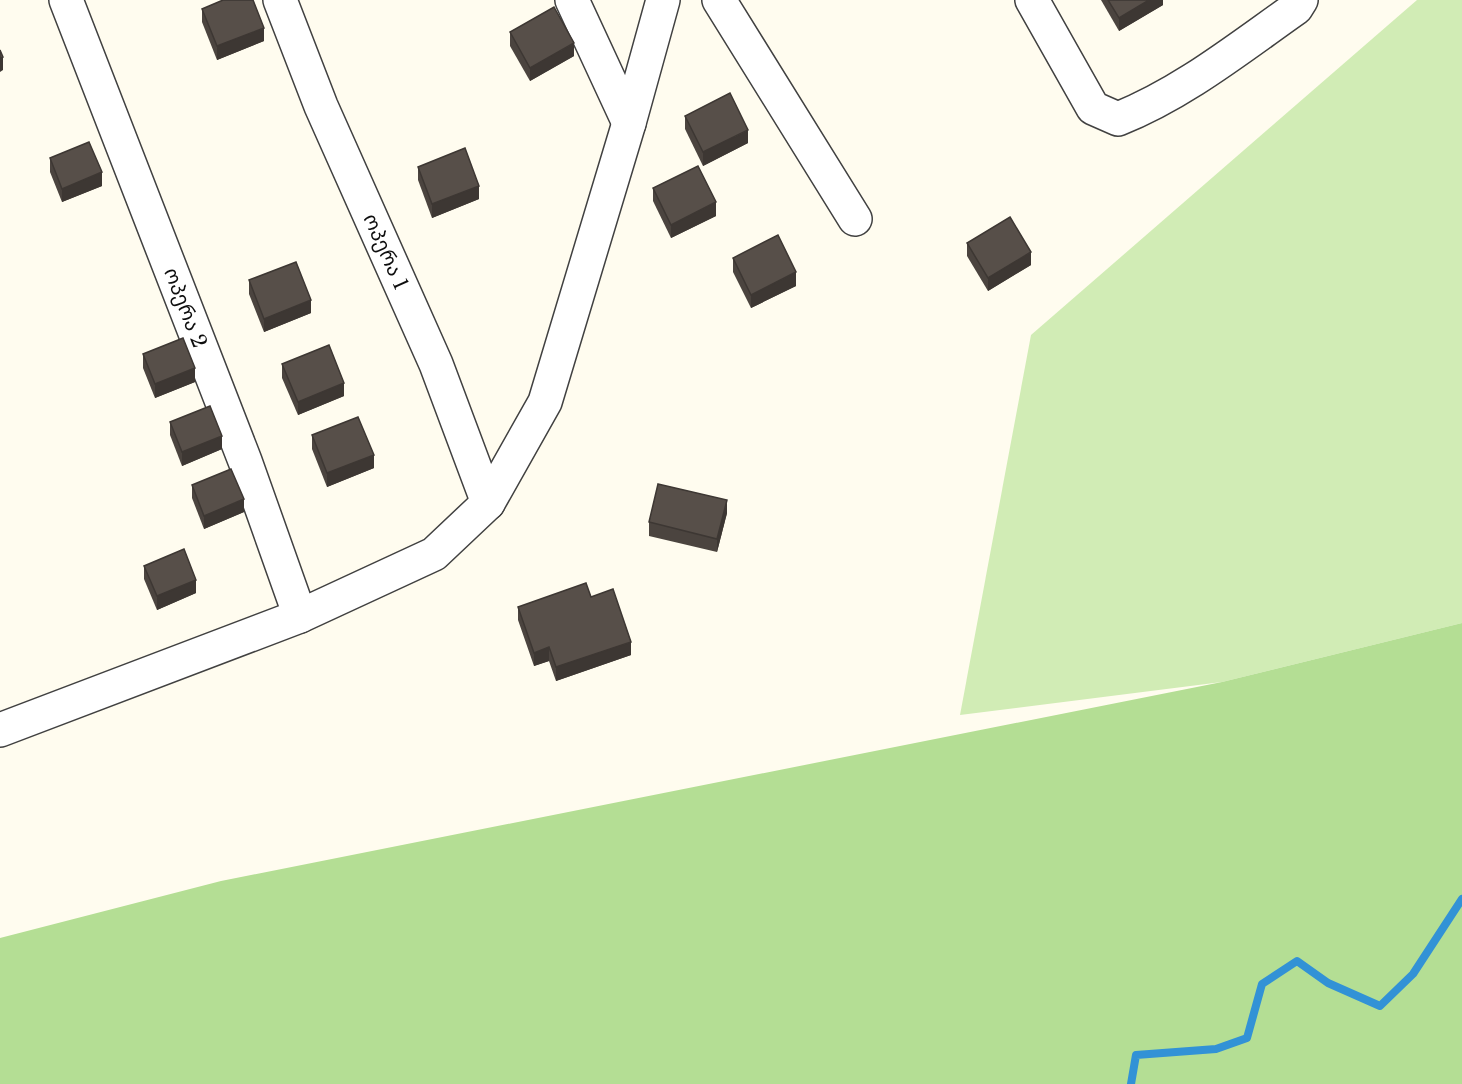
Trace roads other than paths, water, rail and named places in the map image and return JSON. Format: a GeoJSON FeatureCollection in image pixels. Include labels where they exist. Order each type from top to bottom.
{"type":"FeatureCollection","features":[{"type":"Feature","properties":{"kind":"street","name":"ოპერა 2"},"geometry":{"type":"LineString","coordinates":[[66,0],[241,451],[300,616]]}},
{"type":"Feature","properties":{"kind":"street","name":"ოპერა 1"},"geometry":{"type":"LineString","coordinates":[[280,0],[321,106],[436,364],[488,503]]}},
{"type":"Feature","properties":{"kind":"street"},"geometry":{"type":"LineString","coordinates":[[572,0],[629,123]]}},
{"type":"Feature","properties":{"kind":"street"},"geometry":{"type":"LineString","coordinates":[[0,730],[300,616],[434,554],[488,503],[545,402],[629,123],[663,0]]}},
{"type":"Feature","properties":{"kind":"street"},"geometry":{"type":"LineString","coordinates":[[719,0],[855,219]]}},
{"type":"Feature","properties":{"kind":"street"},"geometry":{"type":"LineString","coordinates":[[1032,0],[1093,108],[1118,119],[1142,110],[1191,81],[1296,8],[1301,0]]}},
{"type":"Feature","properties":{"kind":"waterway"},"geometry":{"type":"LineString","coordinates":[[1131,1084],[1136,1055],[1216,1049],[1247,1038],[1262,984],[1297,961],[1328,983],[1380,1006],[1413,974],[1462,899]]}}]}
